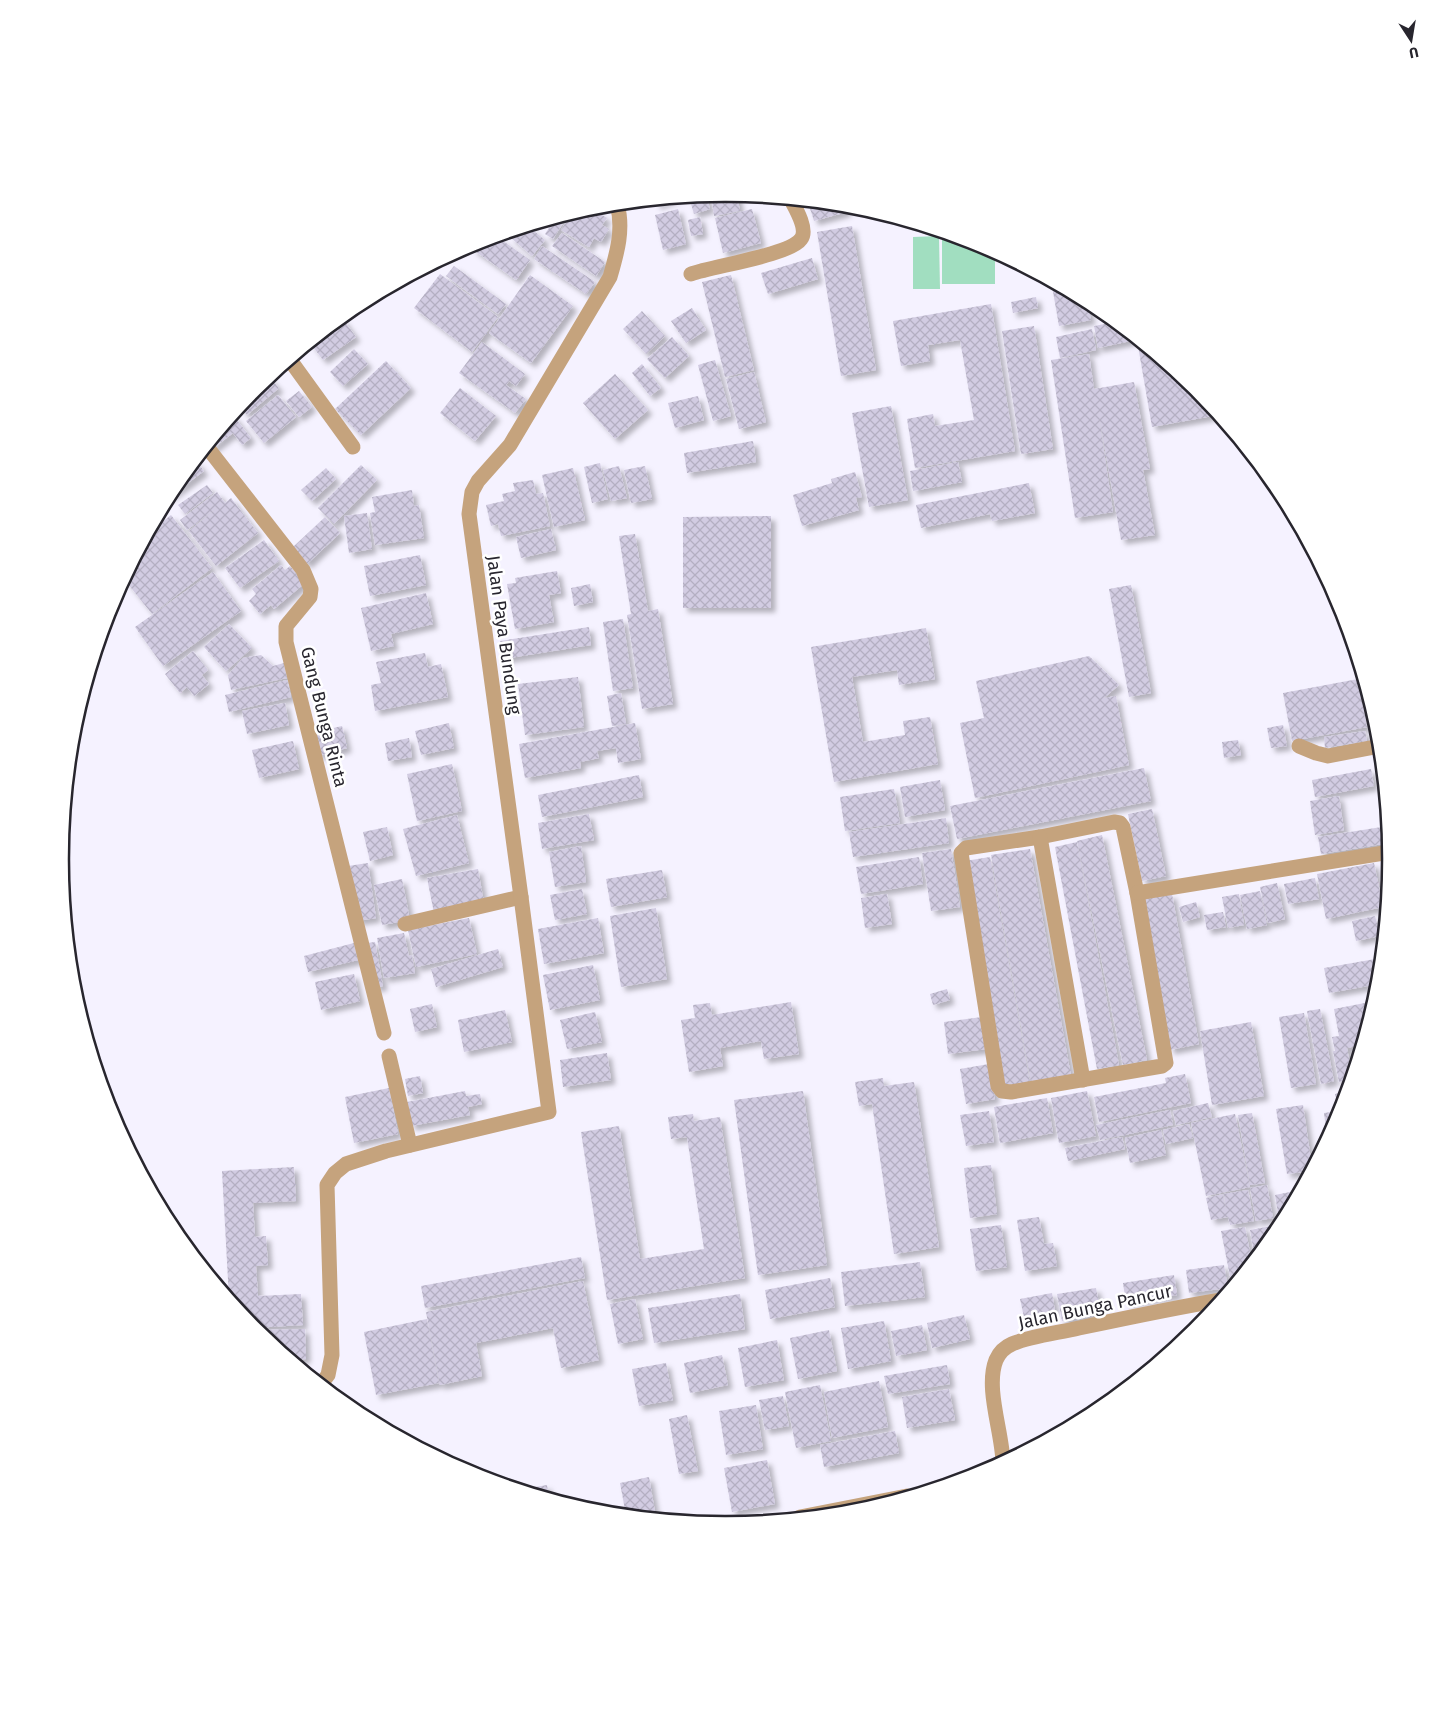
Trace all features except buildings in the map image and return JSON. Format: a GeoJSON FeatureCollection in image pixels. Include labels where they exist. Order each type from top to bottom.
{"type":"FeatureCollection","features":[{"type":"Feature","properties":{"kind":"street"},"geometry":{"type":"LineString","coordinates":[[691,274],[705,269],[752,260],[791,247],[801,239],[803,232],[794,206]]}},
{"type":"Feature","properties":{"kind":"street","name":"Jalan Paya Bundung"},"geometry":{"type":"LineString","coordinates":[[410,1145],[548,1112],[522,897],[469,514],[472,492],[478,481],[510,445],[610,277],[619,247],[618,212]]}},
{"type":"Feature","properties":{"kind":"street"},"geometry":{"type":"LineString","coordinates":[[293,364],[353,447]]}},
{"type":"Feature","properties":{"kind":"street","name":"Gang Bunga Rinta"},"geometry":{"type":"LineString","coordinates":[[210,451],[303,570],[311,589],[310,597],[286,626],[286,642],[384,1032]]}},
{"type":"Feature","properties":{"kind":"street"},"geometry":{"type":"LineString","coordinates":[[1299,746],[1328,756],[1373,747]]}},
{"type":"Feature","properties":{"kind":"street"},"geometry":{"type":"LineString","coordinates":[[1114,822],[1120,823],[1123,827],[1137,893],[1166,1063],[1162,1066],[1006,1092],[1002,1092],[998,1086],[960,853],[966,848],[1040,837],[1114,822]]}},
{"type":"Feature","properties":{"kind":"street"},"geometry":{"type":"LineString","coordinates":[[1040,837],[1083,1080]]}},
{"type":"Feature","properties":{"kind":"street"},"geometry":{"type":"LineString","coordinates":[[1137,893],[1382,853]]}},
{"type":"Feature","properties":{"kind":"street"},"geometry":{"type":"LineString","coordinates":[[405,924],[522,897]]}},
{"type":"Feature","properties":{"kind":"street"},"geometry":{"type":"LineString","coordinates":[[325,1379],[328,1375],[332,1355],[327,1185],[346,1164],[410,1145],[389,1056]]}},
{"type":"Feature","properties":{"kind":"street","name":"Jalan Bunga Pancur"},"geometry":{"type":"LineString","coordinates":[[1003,1454],[993,1376],[996,1359],[1011,1344],[1156,1311],[1210,1302]]}},
{"type":"Feature","properties":{"kind":"green space"},"geometry":{"type":"Polygon","coordinates":[[[913,237],[939,238],[940,289],[913,289],[913,237]]]}},
{"type":"Feature","properties":{"kind":"green space"},"geometry":{"type":"Polygon","coordinates":[[[942,239],[995,260],[995,284],[942,284],[942,239]]]}}]}
